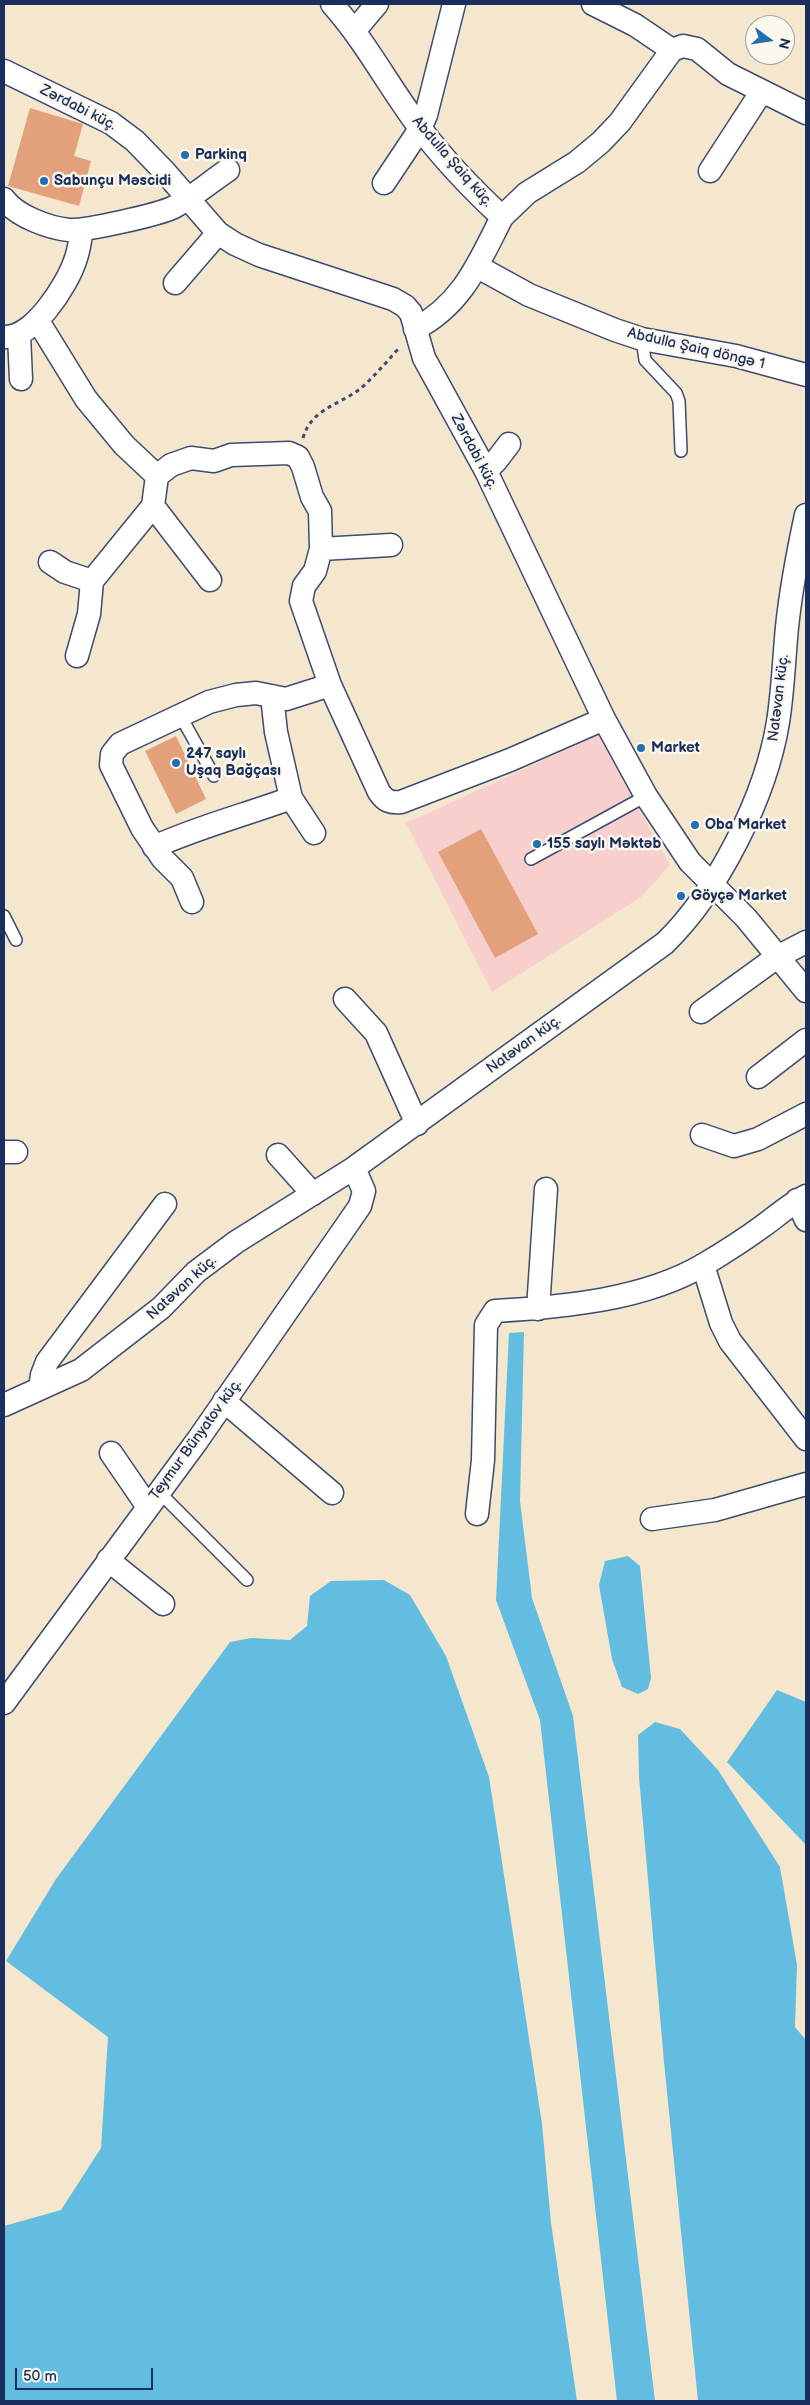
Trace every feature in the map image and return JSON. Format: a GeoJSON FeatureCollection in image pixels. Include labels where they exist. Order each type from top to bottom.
{"type":"FeatureCollection","features":[{"type":"Feature","properties":{"kind":"street","name":"Abdulla Şaiq küç."},"geometry":{"type":"LineString","coordinates":[[332,4],[355,30],[420,129],[480,196],[502,217],[527,193],[577,162],[601,142],[620,122],[672,50]]}},
{"type":"Feature","properties":{"kind":"street"},"geometry":{"type":"LineString","coordinates":[[355,30],[377,4]]}},
{"type":"Feature","properties":{"kind":"street"},"geometry":{"type":"LineString","coordinates":[[384,183],[420,129],[434,91],[454,4]]}},
{"type":"Feature","properties":{"kind":"street"},"geometry":{"type":"LineString","coordinates":[[593,4],[635,25],[672,50],[683,46],[697,49],[728,74],[806,113]]}},
{"type":"Feature","properties":{"kind":"street","name":"Zərdabi küç."},"geometry":{"type":"LineString","coordinates":[[4,71],[111,123],[135,141],[218,233],[234,244],[259,255],[393,299],[405,306],[411,314],[424,358],[486,471],[604,719],[646,796],[680,850],[712,886],[746,918],[806,991]]}},
{"type":"Feature","properties":{"kind":"street"},"geometry":{"type":"LineString","coordinates":[[710,171],[762,91]]}},
{"type":"Feature","properties":{"kind":"street"},"geometry":{"type":"LineString","coordinates":[[4,199],[8,206],[54,227],[82,230],[173,207],[228,170]]}},
{"type":"Feature","properties":{"kind":"street"},"geometry":{"type":"LineString","coordinates":[[415,329],[443,311],[478,267],[502,217]]}},
{"type":"Feature","properties":{"kind":"street"},"geometry":{"type":"LineString","coordinates":[[21,378],[11,336],[38,321],[70,274],[76,258],[82,230]]}},
{"type":"Feature","properties":{"kind":"street"},"geometry":{"type":"LineString","coordinates":[[175,283],[218,233]]}},
{"type":"Feature","properties":{"kind":"street","name":"Abdulla Şaiq döngə 1"},"geometry":{"type":"LineString","coordinates":[[478,267],[529,295],[642,338],[736,356],[806,375]]}},
{"type":"Feature","properties":{"kind":"street"},"geometry":{"type":"LineString","coordinates":[[38,321],[86,398],[124,445],[157,476]]}},
{"type":"Feature","properties":{"kind":"street"},"geometry":{"type":"LineString","coordinates":[[486,471],[496,462],[509,444]]}},
{"type":"Feature","properties":{"kind":"street"},"geometry":{"type":"LineString","coordinates":[[77,656],[89,614],[92,581],[153,506],[157,476],[171,465],[191,458],[214,460],[232,455],[289,453],[298,458],[312,498],[320,511],[321,549],[315,570],[304,586],[301,601],[330,685],[384,800],[392,803],[401,802],[510,760],[604,719]]}},
{"type":"Feature","properties":{"kind":"street"},"geometry":{"type":"LineString","coordinates":[[153,506],[210,580]]}},
{"type":"Feature","properties":{"kind":"street","name":"Natəvan küç."},"geometry":{"type":"LineString","coordinates":[[4,1405],[64,1379],[89,1364],[161,1308],[196,1272],[236,1242],[354,1168],[417,1124],[665,942],[695,911],[712,886],[738,836],[773,749],[781,704],[787,625],[796,561],[806,514]]}},
{"type":"Feature","properties":{"kind":"street"},"geometry":{"type":"LineString","coordinates":[[321,549],[392,544]]}},
{"type":"Feature","properties":{"kind":"street"},"geometry":{"type":"LineString","coordinates":[[50,562],[66,572],[92,581]]}},
{"type":"Feature","properties":{"kind":"street"},"geometry":{"type":"LineString","coordinates":[[192,902],[182,878],[154,847],[142,828],[111,765],[112,754],[120,744],[180,714],[209,702],[236,695],[256,693],[286,699],[302,696],[330,685]]}},
{"type":"Feature","properties":{"kind":"street"},"geometry":{"type":"LineString","coordinates":[[272,696],[273,717],[291,798],[314,833]]}},
{"type":"Feature","properties":{"kind":"street"},"geometry":{"type":"LineString","coordinates":[[154,847],[180,835],[232,820],[291,798]]}},
{"type":"Feature","properties":{"kind":"street"},"geometry":{"type":"LineString","coordinates":[[701,1012],[777,957],[806,942]]}},
{"type":"Feature","properties":{"kind":"street"},"geometry":{"type":"LineString","coordinates":[[345,999],[376,1033],[407,1107],[417,1124]]}},
{"type":"Feature","properties":{"kind":"street"},"geometry":{"type":"LineString","coordinates":[[758,1077],[806,1040]]}},
{"type":"Feature","properties":{"kind":"street"},"geometry":{"type":"LineString","coordinates":[[702,1135],[725,1145],[734,1146],[758,1139],[806,1114]]}},
{"type":"Feature","properties":{"kind":"street"},"geometry":{"type":"LineString","coordinates":[[278,1155],[313,1194]]}},
{"type":"Feature","properties":{"kind":"street","name":"Teymur Bünyatov küç."},"geometry":{"type":"LineString","coordinates":[[4,1703],[224,1401],[360,1206],[364,1191],[354,1168]]}},
{"type":"Feature","properties":{"kind":"street"},"geometry":{"type":"LineString","coordinates":[[538,1309],[546,1189]]}},
{"type":"Feature","properties":{"kind":"street"},"geometry":{"type":"LineString","coordinates":[[40,1388],[42,1375],[48,1362],[166,1204]]}},
{"type":"Feature","properties":{"kind":"street"},"geometry":{"type":"LineString","coordinates":[[477,1514],[483,1460],[486,1325],[495,1311],[568,1306],[603,1300],[650,1287],[703,1266],[762,1227],[803,1205]]}},
{"type":"Feature","properties":{"kind":"street"},"geometry":{"type":"LineString","coordinates":[[703,1266],[721,1323],[730,1341],[806,1439]]}},
{"type":"Feature","properties":{"kind":"street"},"geometry":{"type":"LineString","coordinates":[[224,1401],[332,1493]]}},
{"type":"Feature","properties":{"kind":"street"},"geometry":{"type":"LineString","coordinates":[[111,1453],[153,1499]]}},
{"type":"Feature","properties":{"kind":"street"},"geometry":{"type":"LineString","coordinates":[[652,1519],[715,1510],[806,1484]]}},
{"type":"Feature","properties":{"kind":"street"},"geometry":{"type":"LineString","coordinates":[[108,1560],[163,1604]]}},
{"type":"Feature","properties":{"kind":"lane"},"geometry":{"type":"LineString","coordinates":[[642,338],[645,360],[676,393],[680,401],[680,451]]}},
{"type":"Feature","properties":{"kind":"lane"},"geometry":{"type":"LineString","coordinates":[[180,714],[214,776]]}},
{"type":"Feature","properties":{"kind":"lane"},"geometry":{"type":"LineString","coordinates":[[531,859],[646,796]]}},
{"type":"Feature","properties":{"kind":"lane"},"geometry":{"type":"LineString","coordinates":[[4,916],[16,940]]}},
{"type":"Feature","properties":{"kind":"lane"},"geometry":{"type":"LineString","coordinates":[[153,1499],[247,1580]]}},
{"type":"Feature","properties":{"kind":"path"},"geometry":{"type":"LineString","coordinates":[[298,458],[310,421],[320,412],[358,390],[371,379],[415,329]]}},
{"type":"Feature","properties":{"kind":"shaded area","name":"155 saylı Məktəb"},"geometry":{"type":"Polygon","coordinates":[[[598,735],[670,865],[641,897],[492,992],[406,823],[598,735]]]}},
{"type":"Feature","properties":{"kind":"water"},"geometry":{"type":"Polygon","coordinates":[[[524,1332],[520,1501],[532,1598],[573,1716],[655,2401],[617,2401],[540,1720],[496,1600],[509,1333],[524,1332]]]}},
{"type":"Feature","properties":{"kind":"water"},"geometry":{"type":"Polygon","coordinates":[[[628,1556],[640,1566],[651,1678],[648,1689],[638,1694],[622,1687],[612,1659],[599,1585],[605,1561],[628,1556]]]}},
{"type":"Feature","properties":{"kind":"water"},"geometry":{"type":"Polygon","coordinates":[[[384,1580],[410,1595],[446,1656],[489,1777],[542,2124],[551,2223],[577,2401],[4,2401],[4,2226],[61,2210],[101,2148],[108,2037],[6,1961],[56,1879],[230,1642],[251,1638],[290,1640],[307,1626],[310,1596],[331,1581],[384,1580]]]}},
{"type":"Feature","properties":{"kind":"water"},"geometry":{"type":"Polygon","coordinates":[[[777,1690],[806,1702],[806,1845],[727,1762],[777,1690]]]}},
{"type":"Feature","properties":{"kind":"water"},"geometry":{"type":"Polygon","coordinates":[[[655,1722],[680,1729],[718,1770],[780,1867],[797,1965],[795,2027],[806,2040],[806,2401],[698,2401],[664,2062],[639,1777],[638,1735],[655,1722]]]}},
{"type":"Feature","properties":{"kind":"building"},"geometry":{"type":"Polygon","coordinates":[[[30,108],[83,124],[74,156],[91,161],[79,206],[8,186],[30,108]]]}},
{"type":"Feature","properties":{"kind":"building"},"geometry":{"type":"Polygon","coordinates":[[[176,736],[206,799],[176,814],[145,751],[176,736]]]}},
{"type":"Feature","properties":{"kind":"building"},"geometry":{"type":"Polygon","coordinates":[[[481,829],[538,934],[495,958],[438,852],[481,829]]]}},
{"type":"Feature","properties":{"kind":"place","name":"Parkinq"},"geometry":{"type":"Point","coordinates":[185,155]}},
{"type":"Feature","properties":{"kind":"place","name":"Sabunçu Məscidi"},"geometry":{"type":"Point","coordinates":[44,181]}},
{"type":"Feature","properties":{"kind":"place","name":"Market"},"geometry":{"type":"Point","coordinates":[641,748]}},
{"type":"Feature","properties":{"kind":"place","name":"247 saylı Uşaq Bağçası"},"geometry":{"type":"Point","coordinates":[176,763]}},
{"type":"Feature","properties":{"kind":"place","name":"Oba Market"},"geometry":{"type":"Point","coordinates":[695,825]}},
{"type":"Feature","properties":{"kind":"place","name":"155 saylı Məktəb"},"geometry":{"type":"Point","coordinates":[537,844]}},
{"type":"Feature","properties":{"kind":"place","name":"Göyçə Market"},"geometry":{"type":"Point","coordinates":[681,896]}}]}
